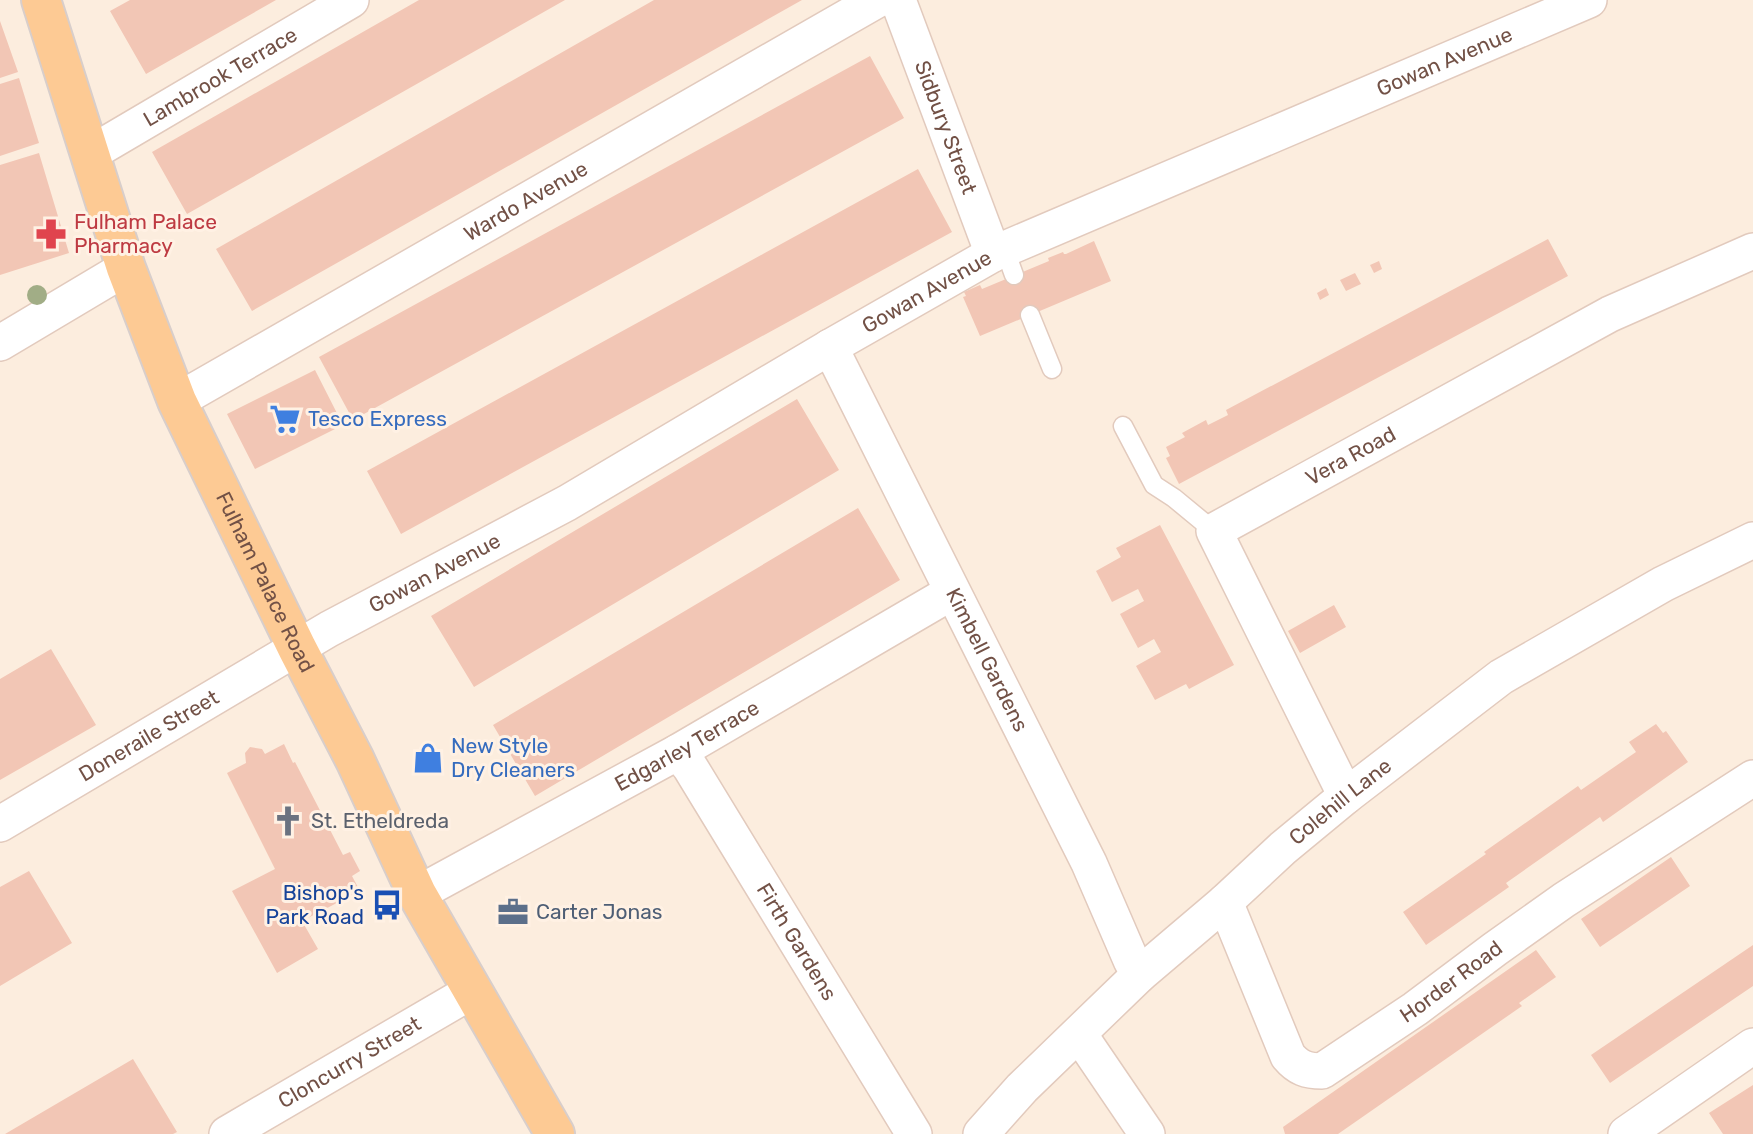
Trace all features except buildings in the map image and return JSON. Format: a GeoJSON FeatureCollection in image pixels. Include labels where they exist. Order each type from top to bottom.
{"type":"FeatureCollection","features":[{"type":"Feature","properties":{"kind":"main road","name":"Fulham Palace Road"},"geometry":{"type":"LineString","coordinates":[[41,0],[126,268],[177,401],[355,761],[417,894],[555,1134]]}},
{"type":"Feature","properties":{"kind":"street","name":"Lambrook Terrace"},"geometry":{"type":"LineString","coordinates":[[91,153],[351,0]]}},
{"type":"Feature","properties":{"kind":"street","name":"Wardo Avenue"},"geometry":{"type":"LineString","coordinates":[[177,401],[877,0]]}},
{"type":"Feature","properties":{"kind":"street","name":"Sidbury Street"},"geometry":{"type":"LineString","coordinates":[[898,0],[1004,260]]}},
{"type":"Feature","properties":{"kind":"street","name":"Gowan Avenue"},"geometry":{"type":"LineString","coordinates":[[297,648],[566,503],[830,347],[1004,260],[1589,0]]}},
{"type":"Feature","properties":{"kind":"street","name":"Vera Road"},"geometry":{"type":"LineString","coordinates":[[1214,530],[1610,314],[1753,251]]}},
{"type":"Feature","properties":{"kind":"street"},"geometry":{"type":"LineString","coordinates":[[0,344],[126,268]]}},
{"type":"Feature","properties":{"kind":"street","name":"Kimbell Gardens"},"geometry":{"type":"LineString","coordinates":[[830,347],[1089,863],[1139,975]]}},
{"type":"Feature","properties":{"kind":"street"},"geometry":{"type":"LineString","coordinates":[[1214,530],[1346,796]]}},
{"type":"Feature","properties":{"kind":"street","name":"Colehill Lane"},"geometry":{"type":"LineString","coordinates":[[981,1134],[1023,1088],[1139,975],[1346,796],[1501,677],[1663,584],[1753,540]]}},
{"type":"Feature","properties":{"kind":"street","name":"Edgarley Terrace"},"geometry":{"type":"LineString","coordinates":[[417,894],[678,752],[952,592]]}},
{"type":"Feature","properties":{"kind":"street","name":"Doneraile Street"},"geometry":{"type":"LineString","coordinates":[[0,824],[297,648]]}},
{"type":"Feature","properties":{"kind":"street","name":"Firth Gardens"},"geometry":{"type":"LineString","coordinates":[[678,752],[690,767],[914,1134]]}},
{"type":"Feature","properties":{"kind":"street","name":"Horder Road"},"geometry":{"type":"LineString","coordinates":[[1225,902],[1288,1056],[1295,1064],[1308,1071],[1322,1072],[1415,1009],[1564,900],[1753,778]]}},
{"type":"Feature","properties":{"kind":"street","name":"Cloncurry Street"},"geometry":{"type":"LineString","coordinates":[[227,1134],[472,991]]}},
{"type":"Feature","properties":{"kind":"street"},"geometry":{"type":"LineString","coordinates":[[1079,1034],[1147,1134]]}},
{"type":"Feature","properties":{"kind":"street"},"geometry":{"type":"LineString","coordinates":[[1626,1134],[1753,1046]]}},
{"type":"Feature","properties":{"kind":"lane"},"geometry":{"type":"LineString","coordinates":[[1030,315],[1052,369]]}},
{"type":"Feature","properties":{"kind":"lane"},"geometry":{"type":"LineString","coordinates":[[1123,426],[1154,485],[1214,530]]}},
{"type":"Feature","properties":{"kind":"place","name":"Fulham Palace Pharmacy"},"geometry":{"type":"Point","coordinates":[51,234]}},
{"type":"Feature","properties":{"kind":"place","name":"Tesco Express"},"geometry":{"type":"Point","coordinates":[285,419]}},
{"type":"Feature","properties":{"kind":"place","name":"New Style Dry Cleaners"},"geometry":{"type":"Point","coordinates":[428,758]}},
{"type":"Feature","properties":{"kind":"place","name":"St. Etheldreda"},"geometry":{"type":"Point","coordinates":[288,821]}},
{"type":"Feature","properties":{"kind":"place","name":"Bishop's Park Road"},"geometry":{"type":"Point","coordinates":[387,905]}},
{"type":"Feature","properties":{"kind":"place","name":"Carter Jonas"},"geometry":{"type":"Point","coordinates":[513,912]}}]}
